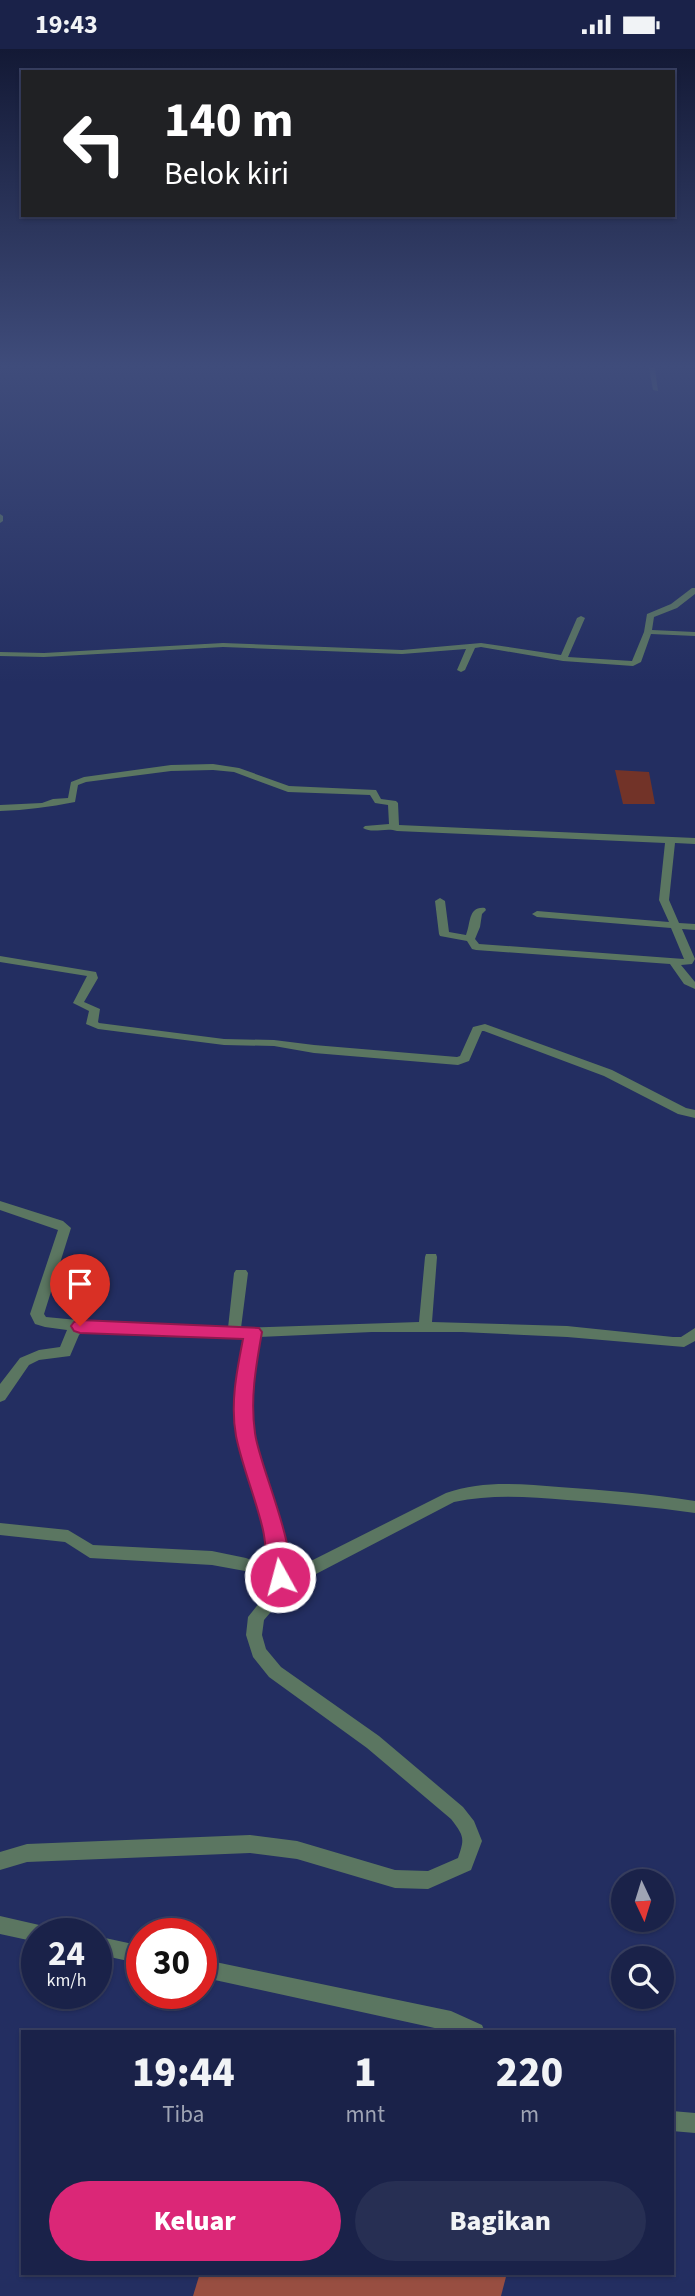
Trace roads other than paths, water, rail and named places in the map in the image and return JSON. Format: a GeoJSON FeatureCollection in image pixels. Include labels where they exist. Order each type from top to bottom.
{"type":"FeatureCollection","features":[{"type":"Feature","properties":{"kind":"street"},"geometry":{"type":"LineString","coordinates":[[0,654],[44,655],[223,645],[414,652],[472,645],[563,659],[635,663],[648,632],[650,616],[674,606],[695,590]]}},
{"type":"Feature","properties":{"kind":"street"},"geometry":{"type":"LineString","coordinates":[[563,659],[581,618]]}},
{"type":"Feature","properties":{"kind":"street"},"geometry":{"type":"LineString","coordinates":[[648,632],[695,634]]}},
{"type":"Feature","properties":{"kind":"street"},"geometry":{"type":"LineString","coordinates":[[461,670],[472,645]]}},
{"type":"Feature","properties":{"kind":"street"},"geometry":{"type":"LineString","coordinates":[[0,808],[44,806],[72,800],[74,784],[84,780],[171,768],[222,767],[288,789],[373,792],[378,801],[393,803],[394,826]]}},
{"type":"Feature","properties":{"kind":"street"},"geometry":{"type":"LineString","coordinates":[[368,828],[394,826],[695,841]]}},
{"type":"Feature","properties":{"kind":"street"},"geometry":{"type":"LineString","coordinates":[[440,901],[444,934],[470,939],[478,948],[688,961],[690,958],[663,898],[670,841]]}},
{"type":"Feature","properties":{"kind":"street"},"geometry":{"type":"LineString","coordinates":[[470,939],[476,914],[481,910]]}},
{"type":"Feature","properties":{"kind":"street"},"geometry":{"type":"LineString","coordinates":[[537,914],[695,927]]}},
{"type":"Feature","properties":{"kind":"street"},"geometry":{"type":"LineString","coordinates":[[0,959],[92,974],[93,978],[78,1003],[95,1009],[92,1024],[98,1026],[224,1042],[274,1042],[319,1049],[458,1061],[465,1058],[477,1029],[485,1027],[608,1073],[682,1111],[695,1114]]}},
{"type":"Feature","properties":{"kind":"street"},"geometry":{"type":"LineString","coordinates":[[674,962],[688,982],[695,986]]}},
{"type":"Feature","properties":{"kind":"street"},"geometry":{"type":"LineString","coordinates":[[0,1205],[60,1224],[65,1228],[38,1317],[45,1322],[234,1333],[425,1327],[583,1332],[673,1342],[684,1342],[695,1333]]}},
{"type":"Feature","properties":{"kind":"street"},"geometry":{"type":"LineString","coordinates":[[425,1327],[431,1257]]}},
{"type":"Feature","properties":{"kind":"street"},"geometry":{"type":"LineString","coordinates":[[234,1333],[242,1273]]}},
{"type":"Feature","properties":{"kind":"street"},"geometry":{"type":"LineString","coordinates":[[0,1396],[25,1360],[43,1353],[65,1352],[73,1332],[80,1326]]}},
{"type":"Feature","properties":{"kind":"street"},"geometry":{"type":"LineString","coordinates":[[253,1332],[243,1384],[246,1435],[264,1492],[284,1579]]}},
{"type":"Feature","properties":{"kind":"street"},"geometry":{"type":"LineString","coordinates":[[0,1861],[27,1853],[250,1844],[297,1850],[395,1879],[428,1880],[465,1864],[473,1841],[468,1827],[457,1813],[373,1742],[275,1672],[259,1652],[254,1635],[256,1618],[284,1579],[451,1497],[473,1491],[501,1489],[591,1495],[695,1507]]}},
{"type":"Feature","properties":{"kind":"street"},"geometry":{"type":"LineString","coordinates":[[0,1529],[68,1536],[90,1551],[212,1558],[246,1565],[284,1579]]}},
{"type":"Feature","properties":{"kind":"street"},"geometry":{"type":"LineString","coordinates":[[0,1925],[21,1930]]}},
{"type":"Feature","properties":{"kind":"street"},"geometry":{"type":"LineString","coordinates":[[217,1971],[451,2021],[471,2030]]}},
{"type":"Feature","properties":{"kind":"street"},"geometry":{"type":"LineString","coordinates":[[674,2121],[695,2123]]}}]}
